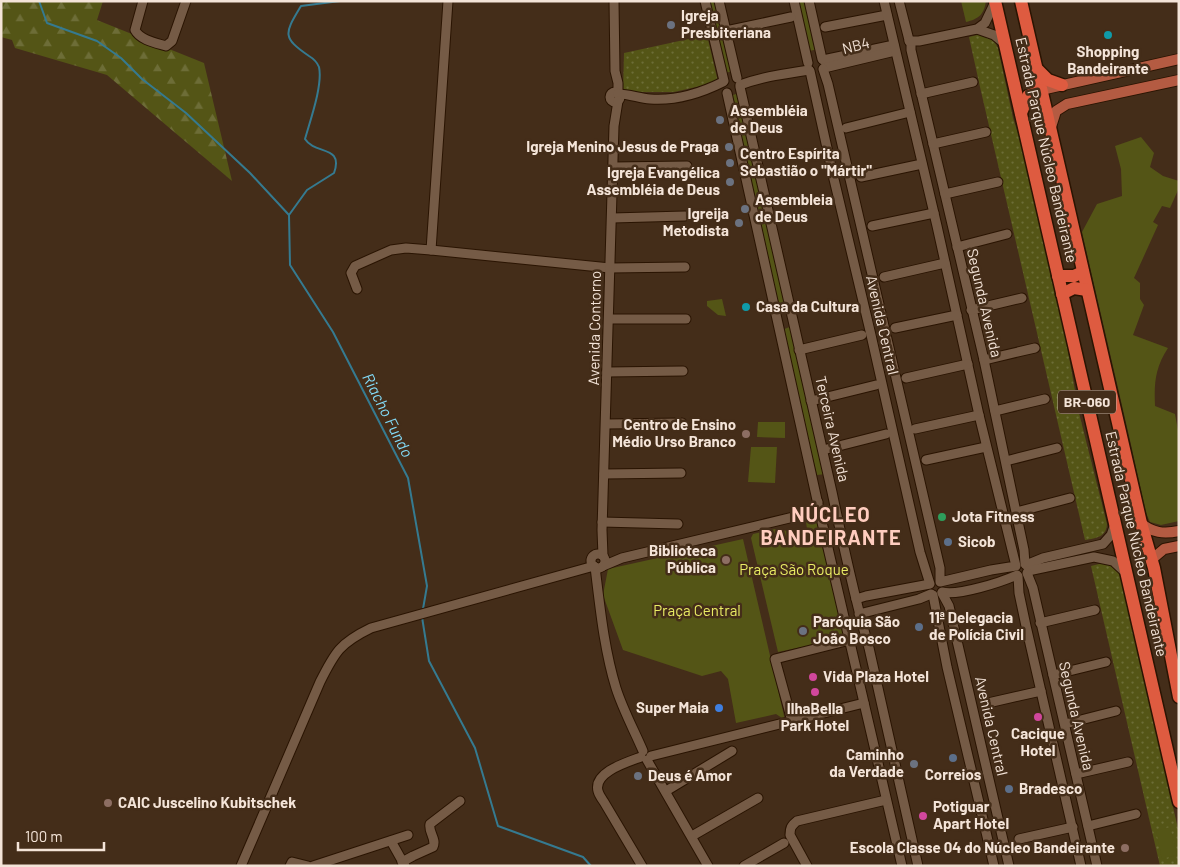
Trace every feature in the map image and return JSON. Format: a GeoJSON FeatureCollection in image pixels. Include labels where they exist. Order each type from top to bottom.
{"type":"FeatureCollection","features":[{"type":"Feature","properties":{"kind":"highway","name":"Estrada Parque Núcleo Bandeirante"},"geometry":{"type":"LineString","coordinates":[[995,1],[1179,802]]}},
{"type":"Feature","properties":{"kind":"highway","name":"Estrada Parque Núcleo Bandeirante"},"geometry":{"type":"LineString","coordinates":[[1021,1],[1050,133],[1151,560],[1179,697]]}},
{"type":"Feature","properties":{"kind":"highway"},"geometry":{"type":"LineString","coordinates":[[1036,67],[1048,80],[1062,85]]}},
{"type":"Feature","properties":{"kind":"highway"},"geometry":{"type":"LineString","coordinates":[[1021,113],[1028,96],[1041,90]]}},
{"type":"Feature","properties":{"kind":"highway"},"geometry":{"type":"LineString","coordinates":[[1058,276],[1074,276],[1083,272]]}},
{"type":"Feature","properties":{"kind":"highway"},"geometry":{"type":"LineString","coordinates":[[1062,294],[1074,288],[1087,290]]}},
{"type":"Feature","properties":{"kind":"main road"},"geometry":{"type":"LineString","coordinates":[[1041,90],[1179,59]]}},
{"type":"Feature","properties":{"kind":"main road"},"geometry":{"type":"LineString","coordinates":[[1050,133],[1056,112],[1067,104],[1179,80]]}},
{"type":"Feature","properties":{"kind":"main road"},"geometry":{"type":"LineString","coordinates":[[1079,83],[1078,93],[1084,101]]}},
{"type":"Feature","properties":{"kind":"main road"},"geometry":{"type":"LineString","coordinates":[[1141,523],[1149,530],[1158,532],[1179,531]]}},
{"type":"Feature","properties":{"kind":"main road"},"geometry":{"type":"LineString","coordinates":[[1151,560],[1164,550],[1179,546]]}},
{"type":"Feature","properties":{"kind":"street"},"geometry":{"type":"LineString","coordinates":[[143,1],[135,30],[137,35],[166,46],[172,41],[186,1]]}},
{"type":"Feature","properties":{"kind":"street"},"geometry":{"type":"LineString","coordinates":[[432,250],[448,1]]}},
{"type":"Feature","properties":{"kind":"street","name":"Avenida Contorno"},"geometry":{"type":"LineString","coordinates":[[614,1],[615,71],[618,83],[614,126],[606,424],[598,587],[606,651],[616,686],[646,756],[708,866]]}},
{"type":"Feature","properties":{"kind":"street","name":"Terceira Avenida"},"geometry":{"type":"LineString","coordinates":[[705,1],[821,518],[902,866]]}},
{"type":"Feature","properties":{"kind":"street","name":"Terceira Avenida"},"geometry":{"type":"LineString","coordinates":[[719,1],[918,866]]}},
{"type":"Feature","properties":{"kind":"street","name":"Avenida Central"},"geometry":{"type":"LineString","coordinates":[[794,1],[890,432],[920,552],[930,584]]}},
{"type":"Feature","properties":{"kind":"street","name":"Avenida Central"},"geometry":{"type":"LineString","coordinates":[[809,1],[909,427],[940,568],[940,582]]}},
{"type":"Feature","properties":{"kind":"street","name":"Segunda Avenida"},"geometry":{"type":"LineString","coordinates":[[884,1],[937,226],[986,447],[1022,570],[1030,579],[1097,866]]}},
{"type":"Feature","properties":{"kind":"street","name":"Segunda Avenida"},"geometry":{"type":"LineString","coordinates":[[899,1],[984,360],[1017,512],[1024,550],[1019,592],[1081,866]]}},
{"type":"Feature","properties":{"kind":"street"},"geometry":{"type":"LineString","coordinates":[[910,45],[901,38],[895,48],[900,55],[906,55],[910,45],[920,41],[977,29],[985,22],[995,1]]}},
{"type":"Feature","properties":{"kind":"street"},"geometry":{"type":"LineString","coordinates":[[825,28],[887,15]]}},
{"type":"Feature","properties":{"kind":"street"},"geometry":{"type":"LineString","coordinates":[[726,31],[791,17]]}},
{"type":"Feature","properties":{"kind":"street"},"geometry":{"type":"LineString","coordinates":[[977,29],[994,35],[1005,44]]}},
{"type":"Feature","properties":{"kind":"street","name":"NB4"},"geometry":{"type":"LineString","coordinates":[[823,64],[895,48]]}},
{"type":"Feature","properties":{"kind":"street"},"geometry":{"type":"LineString","coordinates":[[739,82],[809,67],[818,73],[823,64],[818,57],[813,57],[809,67]]}},
{"type":"Feature","properties":{"kind":"street"},"geometry":{"type":"LineString","coordinates":[[616,98],[654,100],[675,98],[724,86],[732,76],[739,82]]}},
{"type":"Feature","properties":{"kind":"street"},"geometry":{"type":"LineString","coordinates":[[724,86],[735,93],[739,82]]}},
{"type":"Feature","properties":{"kind":"street"},"geometry":{"type":"LineString","coordinates":[[921,94],[973,82]]}},
{"type":"Feature","properties":{"kind":"street"},"geometry":{"type":"LineString","coordinates":[[846,128],[910,112]]}},
{"type":"Feature","properties":{"kind":"street"},"geometry":{"type":"LineString","coordinates":[[933,144],[986,132]]}},
{"type":"Feature","properties":{"kind":"street"},"geometry":{"type":"LineString","coordinates":[[861,177],[922,164]]}},
{"type":"Feature","properties":{"kind":"street"},"geometry":{"type":"LineString","coordinates":[[613,167],[687,166]]}},
{"type":"Feature","properties":{"kind":"street"},"geometry":{"type":"LineString","coordinates":[[945,194],[998,182]]}},
{"type":"Feature","properties":{"kind":"street"},"geometry":{"type":"LineString","coordinates":[[872,226],[934,213],[942,215],[948,209]]}},
{"type":"Feature","properties":{"kind":"street"},"geometry":{"type":"LineString","coordinates":[[612,218],[685,216]]}},
{"type":"Feature","properties":{"kind":"street"},"geometry":{"type":"LineString","coordinates":[[937,226],[941,222],[951,222]]}},
{"type":"Feature","properties":{"kind":"street"},"geometry":{"type":"LineString","coordinates":[[957,247],[1007,234]]}},
{"type":"Feature","properties":{"kind":"street"},"geometry":{"type":"LineString","coordinates":[[850,247],[860,246],[864,239]]}},
{"type":"Feature","properties":{"kind":"street"},"geometry":{"type":"LineString","coordinates":[[357,289],[351,273],[355,266],[391,250],[406,248],[610,268],[685,268]]}},
{"type":"Feature","properties":{"kind":"street"},"geometry":{"type":"LineString","coordinates":[[852,259],[859,254],[868,256]]}},
{"type":"Feature","properties":{"kind":"street"},"geometry":{"type":"LineString","coordinates":[[884,277],[945,263]]}},
{"type":"Feature","properties":{"kind":"street"},"geometry":{"type":"LineString","coordinates":[[971,310],[1022,298]]}},
{"type":"Feature","properties":{"kind":"street"},"geometry":{"type":"LineString","coordinates":[[776,312],[783,312],[790,307]]}},
{"type":"Feature","properties":{"kind":"street"},"geometry":{"type":"LineString","coordinates":[[895,328],[957,315]]}},
{"type":"Feature","properties":{"kind":"street"},"geometry":{"type":"LineString","coordinates":[[609,319],[686,319]]}},
{"type":"Feature","properties":{"kind":"street"},"geometry":{"type":"LineString","coordinates":[[779,326],[794,323]]}},
{"type":"Feature","properties":{"kind":"street"},"geometry":{"type":"LineString","coordinates":[[800,350],[862,335]]}},
{"type":"Feature","properties":{"kind":"street"},"geometry":{"type":"LineString","coordinates":[[984,360],[1035,348]]}},
{"type":"Feature","properties":{"kind":"street"},"geometry":{"type":"LineString","coordinates":[[906,378],[968,364]]}},
{"type":"Feature","properties":{"kind":"street"},"geometry":{"type":"LineString","coordinates":[[607,372],[684,370]]}},
{"type":"Feature","properties":{"kind":"street"},"geometry":{"type":"LineString","coordinates":[[811,401],[876,385]]}},
{"type":"Feature","properties":{"kind":"street"},"geometry":{"type":"LineString","coordinates":[[995,411],[1045,400]]}},
{"type":"Feature","properties":{"kind":"street"},"geometry":{"type":"LineString","coordinates":[[822,450],[890,432],[898,426],[909,427],[979,415]]}},
{"type":"Feature","properties":{"kind":"street"},"geometry":{"type":"LineString","coordinates":[[606,424],[682,422]]}},
{"type":"Feature","properties":{"kind":"street"},"geometry":{"type":"LineString","coordinates":[[981,425],[997,422]]}},
{"type":"Feature","properties":{"kind":"street"},"geometry":{"type":"LineString","coordinates":[[984,435],[1000,432]]}},
{"type":"Feature","properties":{"kind":"street"},"geometry":{"type":"LineString","coordinates":[[926,460],[986,447]]}},
{"type":"Feature","properties":{"kind":"street"},"geometry":{"type":"LineString","coordinates":[[1006,461],[1057,448]]}},
{"type":"Feature","properties":{"kind":"street"},"geometry":{"type":"LineString","coordinates":[[604,474],[681,473]]}},
{"type":"Feature","properties":{"kind":"street"},"geometry":{"type":"LineString","coordinates":[[814,481],[824,480],[828,474]]}},
{"type":"Feature","properties":{"kind":"street"},"geometry":{"type":"LineString","coordinates":[[241,866],[330,662],[349,639],[371,628],[598,562],[806,514],[812,511],[817,498],[826,489],[832,492]]}},
{"type":"Feature","properties":{"kind":"street"},"geometry":{"type":"LineString","coordinates":[[1017,512],[1070,498]]}},
{"type":"Feature","properties":{"kind":"street"},"geometry":{"type":"LineString","coordinates":[[806,514],[816,515],[821,518]]}},
{"type":"Feature","properties":{"kind":"street"},"geometry":{"type":"LineString","coordinates":[[602,526],[678,524]]}},
{"type":"Feature","properties":{"kind":"street"},"geometry":{"type":"LineString","coordinates":[[859,614],[937,594],[954,593],[1002,581],[1036,560],[1103,544],[1111,535],[1115,524]]}},
{"type":"Feature","properties":{"kind":"street"},"geometry":{"type":"LineString","coordinates":[[1076,550],[1078,560]]}},
{"type":"Feature","properties":{"kind":"street"},"geometry":{"type":"LineString","coordinates":[[856,599],[991,570],[1022,570],[1094,557],[1119,565],[1126,574]]}},
{"type":"Feature","properties":{"kind":"street"},"geometry":{"type":"LineString","coordinates":[[937,594],[943,587],[940,582]]}},
{"type":"Feature","properties":{"kind":"street"},"geometry":{"type":"LineString","coordinates":[[930,584],[928,589],[937,594]]}},
{"type":"Feature","properties":{"kind":"street","name":"Avenida Central"},"geometry":{"type":"LineString","coordinates":[[937,594],[949,606],[1009,866]]}},
{"type":"Feature","properties":{"kind":"street","name":"Avenida Central"},"geometry":{"type":"LineString","coordinates":[[937,594],[946,667],[994,866]]}},
{"type":"Feature","properties":{"kind":"street"},"geometry":{"type":"LineString","coordinates":[[866,596],[870,611]]}},
{"type":"Feature","properties":{"kind":"street"},"geometry":{"type":"LineString","coordinates":[[1040,623],[1095,610]]}},
{"type":"Feature","properties":{"kind":"street"},"geometry":{"type":"LineString","coordinates":[[792,721],[775,659],[850,640]]}},
{"type":"Feature","properties":{"kind":"street"},"geometry":{"type":"LineString","coordinates":[[853,653],[869,648]]}},
{"type":"Feature","properties":{"kind":"street"},"geometry":{"type":"LineString","coordinates":[[855,665],[861,662],[872,661]]}},
{"type":"Feature","properties":{"kind":"street"},"geometry":{"type":"LineString","coordinates":[[946,667],[956,662],[962,664]]}},
{"type":"Feature","properties":{"kind":"street"},"geometry":{"type":"LineString","coordinates":[[1052,675],[1106,662]]}},
{"type":"Feature","properties":{"kind":"street"},"geometry":{"type":"LineString","coordinates":[[988,703],[1041,691]]}},
{"type":"Feature","properties":{"kind":"street"},"geometry":{"type":"LineString","coordinates":[[642,866],[598,791],[600,779],[606,773],[646,756],[864,703]]}},
{"type":"Feature","properties":{"kind":"street"},"geometry":{"type":"LineString","coordinates":[[1065,724],[1116,712]]}},
{"type":"Feature","properties":{"kind":"street"},"geometry":{"type":"LineString","coordinates":[[1052,740],[1062,741],[1068,738]]}},
{"type":"Feature","properties":{"kind":"street"},"geometry":{"type":"LineString","coordinates":[[1055,752],[1064,749],[1071,751]]}},
{"type":"Feature","properties":{"kind":"street"},"geometry":{"type":"LineString","coordinates":[[666,791],[732,751]]}},
{"type":"Feature","properties":{"kind":"street"},"geometry":{"type":"LineString","coordinates":[[1076,774],[1128,762]]}},
{"type":"Feature","properties":{"kind":"street"},"geometry":{"type":"LineString","coordinates":[[884,789],[894,790],[899,787]]}},
{"type":"Feature","properties":{"kind":"street"},"geometry":{"type":"LineString","coordinates":[[692,836],[758,798]]}},
{"type":"Feature","properties":{"kind":"street"},"geometry":{"type":"LineString","coordinates":[[807,866],[790,835],[792,825],[797,821],[895,799],[902,800]]}},
{"type":"Feature","properties":{"kind":"street"},"geometry":{"type":"LineString","coordinates":[[391,841],[404,864],[434,847],[435,843],[429,826],[460,801]]}},
{"type":"Feature","properties":{"kind":"street"},"geometry":{"type":"LineString","coordinates":[[1088,826],[1136,814]]}},
{"type":"Feature","properties":{"kind":"street"},"geometry":{"type":"LineString","coordinates":[[1019,839],[1073,827]]}},
{"type":"Feature","properties":{"kind":"street"},"geometry":{"type":"LineString","coordinates":[[312,866],[408,835]]}},
{"type":"Feature","properties":{"kind":"street"},"geometry":{"type":"LineString","coordinates":[[744,866],[784,843]]}},
{"type":"Feature","properties":{"kind":"street"},"geometry":{"type":"LineString","coordinates":[[290,866],[292,862],[308,866]]}},
{"type":"Feature","properties":{"kind":"green space"},"geometry":{"type":"Polygon","coordinates":[[[1,1],[103,1],[97,20],[204,63],[232,181],[107,75],[15,48],[12,40],[1,37],[1,1]]]}},
{"type":"Feature","properties":{"kind":"green space"},"geometry":{"type":"Polygon","coordinates":[[[708,1],[720,1],[735,71],[724,73],[708,1]]]}},
{"type":"Feature","properties":{"kind":"green space"},"geometry":{"type":"Polygon","coordinates":[[[798,1],[808,1],[819,49],[809,51],[798,1]]]}},
{"type":"Feature","properties":{"kind":"green space"},"geometry":{"type":"Polygon","coordinates":[[[961,1],[986,1],[980,16],[966,22],[961,1]]]}},
{"type":"Feature","properties":{"kind":"green space"},"geometry":{"type":"Polygon","coordinates":[[[981,34],[991,39],[998,48],[1013,118],[1023,149],[1063,323],[1079,413],[1107,524],[1103,534],[1085,540],[969,37],[981,34]]]}},
{"type":"Feature","properties":{"kind":"green space"},"geometry":{"type":"Polygon","coordinates":[[[707,35],[718,82],[674,92],[623,92],[624,53],[707,35]]]}},
{"type":"Feature","properties":{"kind":"green space"},"geometry":{"type":"Polygon","coordinates":[[[739,93],[789,307],[778,309],[730,96],[739,93]]]}},
{"type":"Feature","properties":{"kind":"green space"},"geometry":{"type":"Polygon","coordinates":[[[1141,137],[1154,153],[1150,167],[1163,176],[1179,181],[1179,188],[1170,208],[1162,206],[1153,222],[1158,225],[1134,278],[1140,283],[1140,299],[1144,305],[1133,335],[1168,348],[1160,362],[1156,376],[1155,406],[1175,414],[1179,436],[1179,521],[1161,525],[1150,522],[1146,513],[1082,232],[1097,204],[1122,196],[1121,169],[1115,146],[1141,137]]]}},
{"type":"Feature","properties":{"kind":"green space"},"geometry":{"type":"Polygon","coordinates":[[[722,299],[726,316],[718,315],[707,306],[707,301],[722,299]]]}},
{"type":"Feature","properties":{"kind":"green space"},"geometry":{"type":"Polygon","coordinates":[[[792,326],[826,474],[817,475],[782,330],[792,326]]]}},
{"type":"Feature","properties":{"kind":"green space"},"geometry":{"type":"Polygon","coordinates":[[[758,422],[785,422],[785,438],[757,437],[758,422]]]}},
{"type":"Feature","properties":{"kind":"green space"},"geometry":{"type":"Polygon","coordinates":[[[751,447],[777,447],[775,483],[748,482],[751,447]]]}},
{"type":"Feature","properties":{"kind":"green space","name":"Praça São Roque"},"geometry":{"type":"Polygon","coordinates":[[[813,519],[818,520],[845,638],[778,652],[751,538],[753,534],[775,529],[794,532],[807,529],[806,522],[813,519]]]}},
{"type":"Feature","properties":{"kind":"green space","name":"Praça Central"},"geometry":{"type":"Polygon","coordinates":[[[743,539],[785,720],[776,714],[736,723],[728,679],[721,671],[702,676],[623,650],[603,595],[608,569],[743,539]]]}},
{"type":"Feature","properties":{"kind":"green space"},"geometry":{"type":"Polygon","coordinates":[[[1103,563],[1113,567],[1120,576],[1179,833],[1179,866],[1160,866],[1091,566],[1103,563]]]}},
{"type":"Feature","properties":{"kind":"green space"},"geometry":{"type":"Polygon","coordinates":[[[1170,827],[1177,855],[1162,859],[1156,831],[1170,827]]]}},
{"type":"Feature","properties":{"kind":"waterway"},"geometry":{"type":"LineString","coordinates":[[39,1],[47,23],[97,41],[121,58],[142,79],[186,113],[250,173],[289,215]]}},
{"type":"Feature","properties":{"kind":"waterway","name":"Riacho Fundo"},"geometry":{"type":"LineString","coordinates":[[340,1],[301,6],[288,34],[294,44],[314,59],[319,67],[318,93],[305,139],[315,147],[332,154],[336,164],[334,173],[307,190],[289,215],[290,265],[333,332],[408,478],[427,586],[423,609]]}},
{"type":"Feature","properties":{"kind":"waterway","name":"Riacho Fundo"},"geometry":{"type":"LineString","coordinates":[[422,617],[429,661],[475,748],[498,826],[583,857],[591,866]]}},
{"type":"Feature","properties":{"kind":"place","name":"Igreja Presbiteriana"},"geometry":{"type":"Point","coordinates":[671,25]}},
{"type":"Feature","properties":{"kind":"place","name":"Shopping Bandeirante"},"geometry":{"type":"Point","coordinates":[1108,35]}},
{"type":"Feature","properties":{"kind":"place","name":"Assembléia de Deus"},"geometry":{"type":"Point","coordinates":[720,120]}},
{"type":"Feature","properties":{"kind":"place","name":"Igreja Menino Jesus de Praga"},"geometry":{"type":"Point","coordinates":[729,147]}},
{"type":"Feature","properties":{"kind":"place","name":"Centro Espírita Sebastião o \"Mártir\""},"geometry":{"type":"Point","coordinates":[730,163]}},
{"type":"Feature","properties":{"kind":"place","name":"Igreja Evangélica Assembléia de Deus"},"geometry":{"type":"Point","coordinates":[730,182]}},
{"type":"Feature","properties":{"kind":"place","name":"Assembleia de Deus"},"geometry":{"type":"Point","coordinates":[745,209]}},
{"type":"Feature","properties":{"kind":"place","name":"Igreija Metodista"},"geometry":{"type":"Point","coordinates":[739,223]}},
{"type":"Feature","properties":{"kind":"place","name":"Casa da Cultura"},"geometry":{"type":"Point","coordinates":[746,307]}},
{"type":"Feature","properties":{"kind":"place","name":"Centro de Ensino Médio Urso Branco"},"geometry":{"type":"Point","coordinates":[746,434]}},
{"type":"Feature","properties":{"kind":"place","name":"Jota Fitness"},"geometry":{"type":"Point","coordinates":[942,517]}},
{"type":"Feature","properties":{"kind":"place","name":"Sicob"},"geometry":{"type":"Point","coordinates":[948,542]}},
{"type":"Feature","properties":{"kind":"place","name":"Biblioteca Pública"},"geometry":{"type":"Point","coordinates":[726,560]}},
{"type":"Feature","properties":{"kind":"place","name":"11ª Delegacia de Polícia Civil"},"geometry":{"type":"Point","coordinates":[919,627]}},
{"type":"Feature","properties":{"kind":"place","name":"Paróquia São João Bosco"},"geometry":{"type":"Point","coordinates":[803,631]}},
{"type":"Feature","properties":{"kind":"place","name":"Vida Plaza Hotel"},"geometry":{"type":"Point","coordinates":[813,677]}},
{"type":"Feature","properties":{"kind":"place","name":"IlhaBella Park Hotel"},"geometry":{"type":"Point","coordinates":[815,692]}},
{"type":"Feature","properties":{"kind":"place","name":"Super Maia"},"geometry":{"type":"Point","coordinates":[719,708]}},
{"type":"Feature","properties":{"kind":"place","name":"Cacique Hotel"},"geometry":{"type":"Point","coordinates":[1038,717]}},
{"type":"Feature","properties":{"kind":"place","name":"Correios"},"geometry":{"type":"Point","coordinates":[953,758]}},
{"type":"Feature","properties":{"kind":"place","name":"Caminho da Verdade"},"geometry":{"type":"Point","coordinates":[914,764]}},
{"type":"Feature","properties":{"kind":"place","name":"Deus é Amor"},"geometry":{"type":"Point","coordinates":[638,776]}},
{"type":"Feature","properties":{"kind":"place","name":"Bradesco"},"geometry":{"type":"Point","coordinates":[1009,789]}},
{"type":"Feature","properties":{"kind":"place","name":"CAIC Juscelino Kubitschek"},"geometry":{"type":"Point","coordinates":[108,803]}},
{"type":"Feature","properties":{"kind":"place","name":"Potiguar Apart Hotel"},"geometry":{"type":"Point","coordinates":[923,816]}},
{"type":"Feature","properties":{"kind":"place","name":"Escola Classe 04 do Núcleo Bandeirante"},"geometry":{"type":"Point","coordinates":[1125,848]}},
{"type":"Feature","properties":{"kind":"district","name":"NÚCLEO BANDEIRANTE"},"geometry":{"type":"Point","coordinates":[831,526]}}]}
